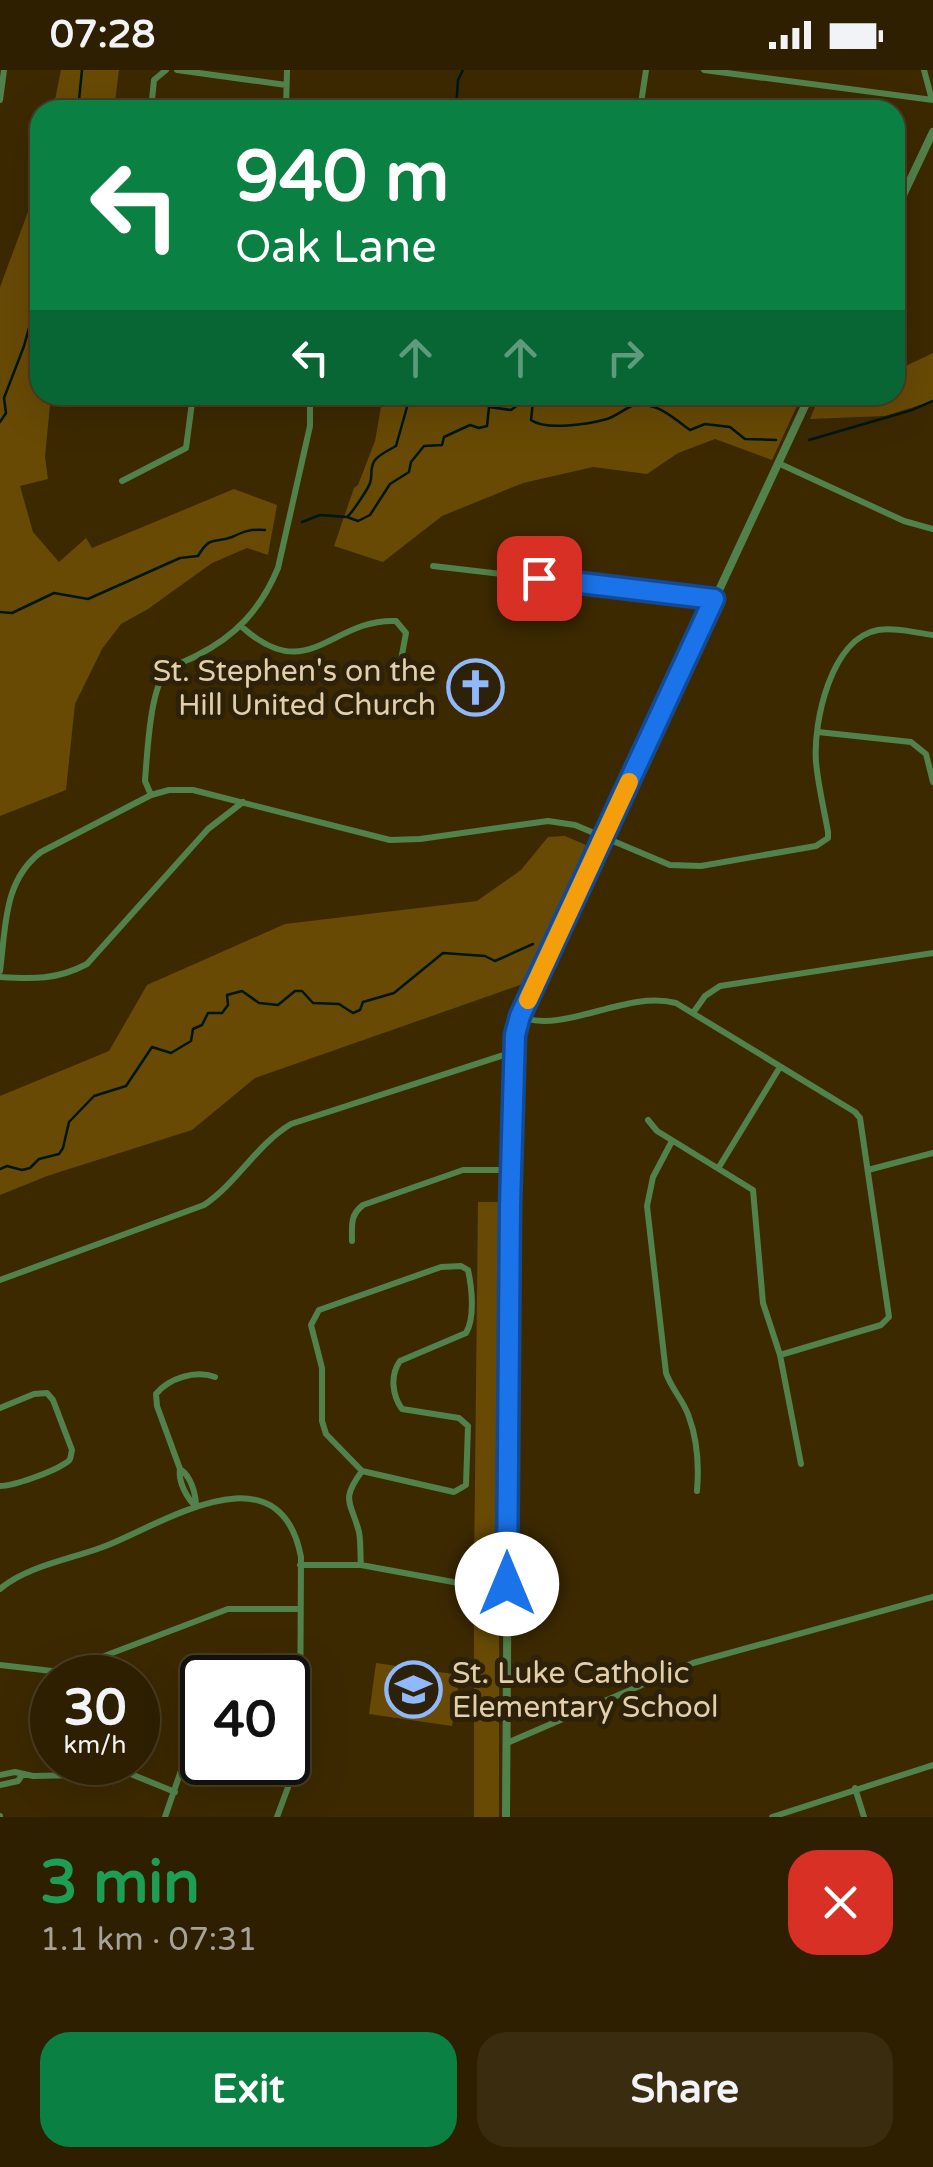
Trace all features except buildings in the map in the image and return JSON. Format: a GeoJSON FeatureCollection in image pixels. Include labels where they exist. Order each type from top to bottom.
{"type":"FeatureCollection","features":[{"type":"Feature","properties":{"kind":"street"},"geometry":{"type":"LineString","coordinates":[[0,100],[4,70]]}},
{"type":"Feature","properties":{"kind":"street"},"geometry":{"type":"LineString","coordinates":[[152,100],[154,80],[166,70]]}},
{"type":"Feature","properties":{"kind":"street"},"geometry":{"type":"LineString","coordinates":[[177,70],[286,85]]}},
{"type":"Feature","properties":{"kind":"street"},"geometry":{"type":"LineString","coordinates":[[286,70],[286,100]]}},
{"type":"Feature","properties":{"kind":"street"},"geometry":{"type":"LineString","coordinates":[[642,100],[646,70]]}},
{"type":"Feature","properties":{"kind":"street"},"geometry":{"type":"LineString","coordinates":[[704,70],[933,100],[924,70]]}},
{"type":"Feature","properties":{"kind":"street"},"geometry":{"type":"LineString","coordinates":[[905,189],[933,132]]}},
{"type":"Feature","properties":{"kind":"street"},"geometry":{"type":"LineString","coordinates":[[122,481],[186,448],[192,405]]}},
{"type":"Feature","properties":{"kind":"street"},"geometry":{"type":"LineString","coordinates":[[152,795],[146,774],[158,686],[176,664],[230,637],[260,603],[278,568],[310,426],[310,405]]}},
{"type":"Feature","properties":{"kind":"street"},"geometry":{"type":"LineString","coordinates":[[506,1817],[510,1170],[513,1052],[520,1016],[805,405]]}},
{"type":"Feature","properties":{"kind":"street"},"geometry":{"type":"LineString","coordinates":[[778,464],[904,521],[933,529]]}},
{"type":"Feature","properties":{"kind":"street"},"geometry":{"type":"LineString","coordinates":[[434,566],[714,599]]}},
{"type":"Feature","properties":{"kind":"street"},"geometry":{"type":"LineString","coordinates":[[242,627],[258,642],[294,652],[314,648],[367,624],[396,621],[406,633],[400,660]]}},
{"type":"Feature","properties":{"kind":"street"},"geometry":{"type":"LineString","coordinates":[[243,802],[208,829],[87,964],[44,980],[0,974],[11,890],[26,863],[152,795],[170,790],[193,790],[243,802],[390,840],[420,840],[548,821],[569,823],[670,865],[701,866],[816,846],[828,838],[816,759],[818,732],[830,682],[851,643],[876,630],[933,634]]}},
{"type":"Feature","properties":{"kind":"street"},"geometry":{"type":"LineString","coordinates":[[818,732],[911,742],[926,754],[933,782]]}},
{"type":"Feature","properties":{"kind":"street"},"geometry":{"type":"LineString","coordinates":[[693,1013],[705,996],[720,986],[933,953]]}},
{"type":"Feature","properties":{"kind":"street"},"geometry":{"type":"LineString","coordinates":[[520,1016],[541,1022],[650,999],[676,1003],[856,1112],[889,1317],[881,1324],[780,1355]]}},
{"type":"Feature","properties":{"kind":"street"},"geometry":{"type":"LineString","coordinates":[[0,1280],[204,1205],[232,1183],[272,1136],[291,1124],[513,1052]]}},
{"type":"Feature","properties":{"kind":"street"},"geometry":{"type":"LineString","coordinates":[[719,1167],[780,1066]]}},
{"type":"Feature","properties":{"kind":"street"},"geometry":{"type":"LineString","coordinates":[[648,1120],[672,1141],[753,1190],[763,1304],[780,1355],[801,1464]]}},
{"type":"Feature","properties":{"kind":"street"},"geometry":{"type":"LineString","coordinates":[[672,1141],[653,1177],[647,1206],[666,1373],[689,1416],[699,1471],[697,1491]]}},
{"type":"Feature","properties":{"kind":"street"},"geometry":{"type":"LineString","coordinates":[[868,1170],[933,1153]]}},
{"type":"Feature","properties":{"kind":"street"},"geometry":{"type":"LineString","coordinates":[[352,1240],[352,1219],[363,1205],[463,1170],[510,1170]]}},
{"type":"Feature","properties":{"kind":"street"},"geometry":{"type":"LineString","coordinates":[[440,1266],[462,1266],[468,1270],[471,1281],[470,1326],[460,1336],[400,1361],[394,1370],[394,1399],[402,1408],[459,1418],[468,1426],[466,1485],[454,1492],[362,1471],[326,1434],[322,1421],[322,1368],[311,1324],[314,1315],[440,1266]]}},
{"type":"Feature","properties":{"kind":"street"},"geometry":{"type":"LineString","coordinates":[[196,1507],[179,1476],[180,1469],[156,1406],[156,1394],[166,1384],[190,1375],[214,1378]]}},
{"type":"Feature","properties":{"kind":"street"},"geometry":{"type":"LineString","coordinates":[[0,1408],[47,1393],[54,1401],[72,1456],[65,1464],[28,1480],[0,1486]]}},
{"type":"Feature","properties":{"kind":"street"},"geometry":{"type":"LineString","coordinates":[[361,1565],[359,1532],[347,1504],[350,1488],[362,1471]]}},
{"type":"Feature","properties":{"kind":"street"},"geometry":{"type":"LineString","coordinates":[[0,1576],[3,1587],[196,1507],[234,1496],[264,1504],[291,1529],[299,1547],[300,1565],[298,1760],[278,1817]]}},
{"type":"Feature","properties":{"kind":"street"},"geometry":{"type":"LineString","coordinates":[[300,1565],[361,1565],[469,1588],[496,1589],[507,1584]]}},
{"type":"Feature","properties":{"kind":"street"},"geometry":{"type":"LineString","coordinates":[[507,1744],[693,1663],[933,1597]]}},
{"type":"Feature","properties":{"kind":"street"},"geometry":{"type":"LineString","coordinates":[[0,1665],[52,1672],[70,1669],[228,1609],[300,1609]]}},
{"type":"Feature","properties":{"kind":"street"},"geometry":{"type":"LineString","coordinates":[[772,1817],[933,1765]]}},
{"type":"Feature","properties":{"kind":"street"},"geometry":{"type":"LineString","coordinates":[[0,1775],[81,1775],[122,1770],[174,1792]]}},
{"type":"Feature","properties":{"kind":"street"},"geometry":{"type":"LineString","coordinates":[[0,1785],[18,1781],[22,1774]]}},
{"type":"Feature","properties":{"kind":"street"},"geometry":{"type":"LineString","coordinates":[[165,1817],[180,1774]]}},
{"type":"Feature","properties":{"kind":"street"},"geometry":{"type":"LineString","coordinates":[[855,1788],[864,1817]]}},
{"type":"Feature","properties":{"kind":"shaded area"},"geometry":{"type":"Polygon","coordinates":[[[61,70],[119,70],[115,100],[55,100],[61,70]]]}},
{"type":"Feature","properties":{"kind":"shaded area"},"geometry":{"type":"Polygon","coordinates":[[[30,206],[30,405],[50,405],[45,457],[48,479],[20,486],[33,532],[59,562],[86,538],[92,548],[234,489],[277,505],[268,555],[247,548],[212,563],[121,624],[102,649],[75,704],[66,790],[0,816],[0,287],[30,206]]]}},
{"type":"Feature","properties":{"kind":"shaded area"},"geometry":{"type":"Polygon","coordinates":[[[933,353],[933,401],[885,416],[810,419],[816,405],[905,405],[905,366],[933,353]]]}},
{"type":"Feature","properties":{"kind":"shaded area"},"geometry":{"type":"Polygon","coordinates":[[[381,405],[797,405],[772,460],[715,439],[678,453],[647,474],[593,467],[523,483],[442,516],[383,562],[334,546],[375,441],[381,405]]]}},
{"type":"Feature","properties":{"kind":"shaded area"},"geometry":{"type":"Polygon","coordinates":[[[565,836],[586,845],[526,983],[255,1078],[192,1130],[0,1195],[0,1096],[109,1051],[147,985],[285,924],[477,901],[521,870],[548,837],[565,836]]]}},
{"type":"Feature","properties":{"kind":"shaded area"},"geometry":{"type":"Polygon","coordinates":[[[478,1202],[503,1202],[501,1563],[474,1570],[478,1202]]]}},
{"type":"Feature","properties":{"kind":"shaded area"},"geometry":{"type":"Polygon","coordinates":[[[492,1596],[499,1603],[499,1817],[474,1817],[474,1597],[492,1596]]]}},
{"type":"Feature","properties":{"kind":"shaded area"},"geometry":{"type":"Polygon","coordinates":[[[376,1663],[460,1675],[452,1726],[369,1714],[376,1663]]]}},
{"type":"Feature","properties":{"kind":"waterway"},"geometry":{"type":"LineString","coordinates":[[79,100],[82,70]]}},
{"type":"Feature","properties":{"kind":"waterway"},"geometry":{"type":"LineString","coordinates":[[457,100],[463,70]]}},
{"type":"Feature","properties":{"kind":"waterway"},"geometry":{"type":"LineString","coordinates":[[0,422],[6,413],[4,398],[30,324]]}},
{"type":"Feature","properties":{"kind":"waterway"},"geometry":{"type":"LineString","coordinates":[[809,440],[933,401]]}},
{"type":"Feature","properties":{"kind":"waterway"},"geometry":{"type":"LineString","coordinates":[[302,522],[320,515],[347,517],[370,483],[375,460],[396,446],[406,405]]}},
{"type":"Feature","properties":{"kind":"waterway"},"geometry":{"type":"LineString","coordinates":[[347,517],[358,521],[370,515],[390,484],[409,472],[411,462],[424,446],[442,445],[444,437],[470,425],[487,426],[489,407],[511,410],[518,405]]}},
{"type":"Feature","properties":{"kind":"waterway"},"geometry":{"type":"LineString","coordinates":[[533,405],[531,420],[568,426],[611,418],[632,406],[643,405]]}},
{"type":"Feature","properties":{"kind":"waterway"},"geometry":{"type":"LineString","coordinates":[[643,405],[665,412],[690,430],[705,424],[730,427],[745,439],[776,440]]}},
{"type":"Feature","properties":{"kind":"waterway"},"geometry":{"type":"LineString","coordinates":[[0,612],[12,613],[54,593],[88,599],[180,558],[198,556],[210,542],[265,530]]}},
{"type":"Feature","properties":{"kind":"waterway"},"geometry":{"type":"LineString","coordinates":[[0,1169],[30,1168],[39,1159],[59,1154],[69,1122],[94,1096],[126,1086],[152,1047],[171,1053],[191,1041],[193,1029],[202,1025],[208,1013],[222,1013],[228,1005],[227,995],[242,991],[259,1003],[278,1005],[295,991],[302,991],[313,1003],[339,1004],[353,1013],[360,1010],[363,1002],[394,993],[443,953],[485,956],[495,961],[533,944]]}},
{"type":"Feature","properties":{"kind":"slow traffic"},"geometry":{"type":"LineString","coordinates":[[528,1000],[629,782]]}},
{"type":"Feature","properties":{"kind":"place","name":"St. Stephen's on the Hill United Church"},"geometry":{"type":"Point","coordinates":[475,688]}},
{"type":"Feature","properties":{"kind":"place","name":"St. Luke Catholic Elementary School"},"geometry":{"type":"Point","coordinates":[413,1690]}},
{"type":"Feature","properties":{"kind":"route"},"geometry":{"type":"LineString","coordinates":[[507,1584],[515,1035],[520,1016],[714,599],[539,578]]}}]}
